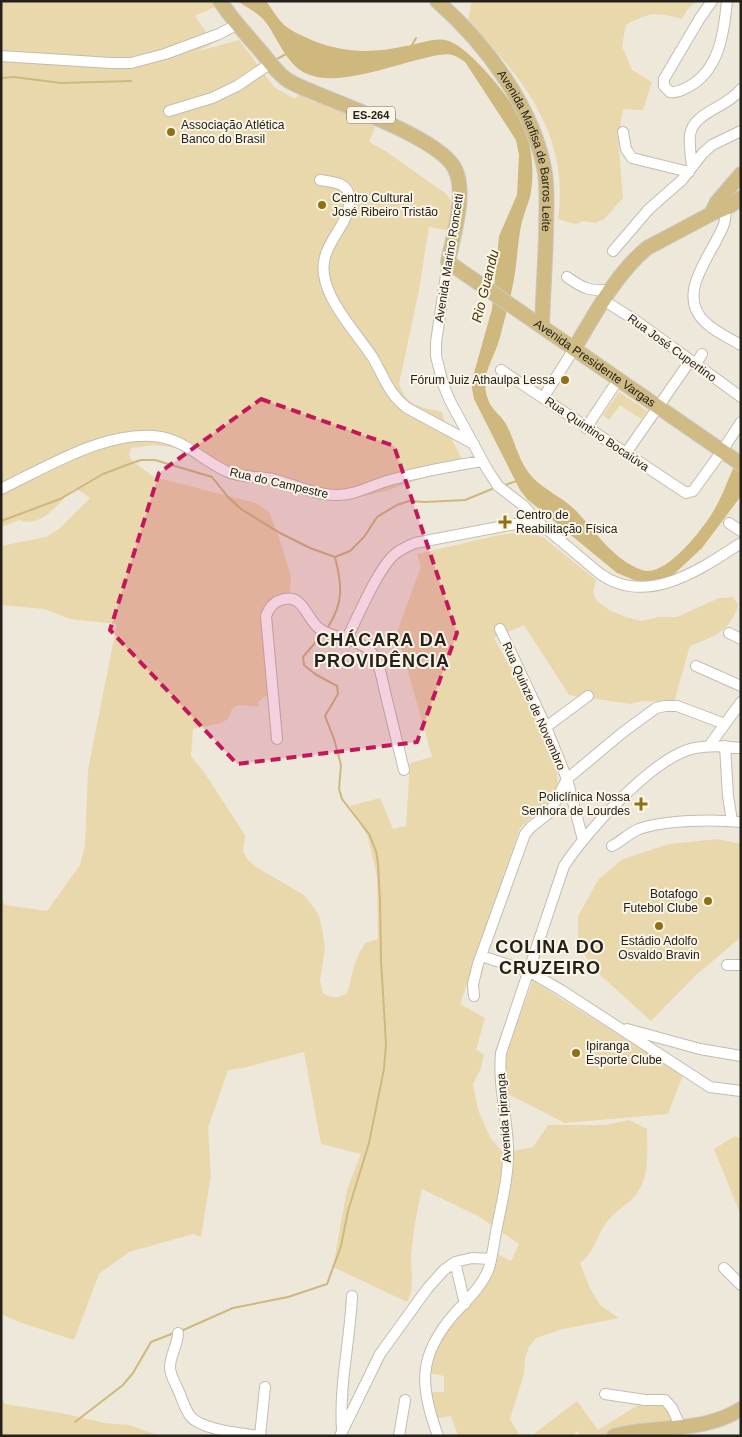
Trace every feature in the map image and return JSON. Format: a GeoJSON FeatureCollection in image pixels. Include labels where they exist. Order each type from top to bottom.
{"type":"FeatureCollection","features":[{"type":"Feature","properties":{"kind":"main road","name":"Avenida Marino Roncetti"},"geometry":{"type":"LineString","coordinates":[[220,1],[287,80],[366,113],[403,131],[438,151],[452,164],[459,186],[458,208],[448,262]]}},
{"type":"Feature","properties":{"kind":"main road","name":"Avenida Marfisa de Barros Leite"},"geometry":{"type":"LineString","coordinates":[[437,1],[492,60],[514,92],[529,122],[539,150],[545,173],[547,196],[542,326]]}},
{"type":"Feature","properties":{"kind":"main road"},"geometry":{"type":"LineString","coordinates":[[711,214],[717,202],[741,174]]}},
{"type":"Feature","properties":{"kind":"main road"},"geometry":{"type":"LineString","coordinates":[[574,349],[607,295],[631,263],[646,248],[726,208],[741,198]]}},
{"type":"Feature","properties":{"kind":"main road","name":"Avenida Presidente Vargas"},"geometry":{"type":"LineString","coordinates":[[448,262],[731,457]]}},
{"type":"Feature","properties":{"kind":"main road"},"geometry":{"type":"LineString","coordinates":[[614,1436],[632,1431],[703,1425],[724,1418],[741,1408]]}},
{"type":"Feature","properties":{"kind":"street"},"geometry":{"type":"LineString","coordinates":[[712,1],[664,79],[666,90],[672,93],[679,92],[694,84],[707,71],[717,54],[722,37],[727,1]]}},
{"type":"Feature","properties":{"kind":"street"},"geometry":{"type":"LineString","coordinates":[[1,56],[131,63],[165,54],[218,34],[238,24]]}},
{"type":"Feature","properties":{"kind":"street"},"geometry":{"type":"LineString","coordinates":[[169,111],[212,98],[237,86],[271,63]]}},
{"type":"Feature","properties":{"kind":"street"},"geometry":{"type":"LineString","coordinates":[[691,169],[690,138],[694,124],[701,117],[726,104],[741,89]]}},
{"type":"Feature","properties":{"kind":"street"},"geometry":{"type":"LineString","coordinates":[[613,251],[649,209],[691,169],[703,152],[712,145],[741,131]]}},
{"type":"Feature","properties":{"kind":"street"},"geometry":{"type":"LineString","coordinates":[[624,132],[626,149],[632,158],[691,169]]}},
{"type":"Feature","properties":{"kind":"street"},"geometry":{"type":"LineString","coordinates":[[320,180],[341,184],[347,189],[349,198],[348,213],[325,256],[323,269],[327,286],[336,305],[373,358],[391,393],[398,401],[414,412],[475,444]]}},
{"type":"Feature","properties":{"kind":"street"},"geometry":{"type":"LineString","coordinates":[[726,208],[724,223],[695,284],[693,293],[694,307],[711,327],[741,345]]}},
{"type":"Feature","properties":{"kind":"street","name":"Avenida Marino Roncetti"},"geometry":{"type":"LineString","coordinates":[[448,262],[436,342],[436,356],[443,384],[482,461],[498,486],[524,506],[536,520],[608,580],[629,587],[658,585],[682,578],[741,543]]}},
{"type":"Feature","properties":{"kind":"street","name":"Rua José Cupertino"},"geometry":{"type":"LineString","coordinates":[[567,277],[583,288],[607,295],[635,320],[741,397]]}},
{"type":"Feature","properties":{"kind":"street"},"geometry":{"type":"LineString","coordinates":[[543,398],[574,349]]}},
{"type":"Feature","properties":{"kind":"street"},"geometry":{"type":"LineString","coordinates":[[626,453],[692,363],[702,354]]}},
{"type":"Feature","properties":{"kind":"street","name":"Rua Quintino Bocaiúva"},"geometry":{"type":"LineString","coordinates":[[501,370],[683,492],[693,491],[731,457]]}},
{"type":"Feature","properties":{"kind":"street"},"geometry":{"type":"LineString","coordinates":[[586,428],[618,380]]}},
{"type":"Feature","properties":{"kind":"street"},"geometry":{"type":"LineString","coordinates":[[731,457],[741,422]]}},
{"type":"Feature","properties":{"kind":"street","name":"Rua do Campestre"},"geometry":{"type":"LineString","coordinates":[[1,489],[71,454],[124,438],[144,436],[162,437],[176,442],[220,468],[235,474],[272,479],[335,496],[352,493],[390,480],[432,470],[482,461]]}},
{"type":"Feature","properties":{"kind":"street"},"geometry":{"type":"LineString","coordinates":[[347,638],[379,575],[388,561],[401,550],[415,543],[536,520]]}},
{"type":"Feature","properties":{"kind":"street"},"geometry":{"type":"LineString","coordinates":[[729,523],[741,531]]}},
{"type":"Feature","properties":{"kind":"street"},"geometry":{"type":"LineString","coordinates":[[277,739],[266,616],[272,604],[283,599],[297,600],[319,629],[347,638],[368,648],[377,660],[404,770]]}},
{"type":"Feature","properties":{"kind":"street","name":"Rua Quinze de Novembro"},"geometry":{"type":"LineString","coordinates":[[500,629],[546,727],[567,779],[583,840]]}},
{"type":"Feature","properties":{"kind":"street"},"geometry":{"type":"LineString","coordinates":[[729,633],[741,639]]}},
{"type":"Feature","properties":{"kind":"street"},"geometry":{"type":"LineString","coordinates":[[696,666],[741,686]]}},
{"type":"Feature","properties":{"kind":"street"},"geometry":{"type":"LineString","coordinates":[[546,727],[588,696]]}},
{"type":"Feature","properties":{"kind":"street"},"geometry":{"type":"LineString","coordinates":[[709,746],[741,702]]}},
{"type":"Feature","properties":{"kind":"street"},"geometry":{"type":"LineString","coordinates":[[474,996],[474,984],[481,956],[525,834],[550,812],[567,779],[622,733],[656,708],[677,706],[725,724]]}},
{"type":"Feature","properties":{"kind":"street"},"geometry":{"type":"LineString","coordinates":[[612,846],[635,831],[644,828],[692,821],[736,821],[728,796],[726,746]]}},
{"type":"Feature","properties":{"kind":"street","name":"Avenida Ipiranga"},"geometry":{"type":"LineString","coordinates":[[438,1436],[425,1394],[426,1367],[439,1334],[465,1304],[484,1276],[491,1259],[508,1161],[500,1074],[501,1053],[564,866],[583,840],[607,813],[656,769],[682,752],[694,748],[726,746],[741,748]]}},
{"type":"Feature","properties":{"kind":"street"},"geometry":{"type":"LineString","coordinates":[[481,956],[528,971],[710,1087],[741,1091]]}},
{"type":"Feature","properties":{"kind":"street"},"geometry":{"type":"LineString","coordinates":[[727,965],[741,965]]}},
{"type":"Feature","properties":{"kind":"street"},"geometry":{"type":"LineString","coordinates":[[616,1026],[700,1049],[741,1056]]}},
{"type":"Feature","properties":{"kind":"street"},"geometry":{"type":"LineString","coordinates":[[341,1433],[380,1354],[431,1284],[444,1270],[456,1262],[472,1258],[491,1259]]}},
{"type":"Feature","properties":{"kind":"street"},"geometry":{"type":"LineString","coordinates":[[456,1262],[465,1304]]}},
{"type":"Feature","properties":{"kind":"street"},"geometry":{"type":"LineString","coordinates":[[724,1268],[741,1284]]}},
{"type":"Feature","properties":{"kind":"street"},"geometry":{"type":"LineString","coordinates":[[341,1433],[352,1296]]}},
{"type":"Feature","properties":{"kind":"street"},"geometry":{"type":"LineString","coordinates":[[178,1333],[178,1340],[170,1360],[170,1370],[191,1418],[198,1423],[259,1436],[264,1387]]}},
{"type":"Feature","properties":{"kind":"street"},"geometry":{"type":"LineString","coordinates":[[606,1394],[645,1400],[664,1400],[672,1408],[681,1428]]}},
{"type":"Feature","properties":{"kind":"street"},"geometry":{"type":"LineString","coordinates":[[399,1436],[405,1400]]}},
{"type":"Feature","properties":{"kind":"highlighted area"},"geometry":{"type":"Polygon","coordinates":[[[261,399],[394,446],[457,633],[417,742],[237,764],[110,630],[159,473],[261,399]]]}},
{"type":"Feature","properties":{"kind":"shaded area"},"geometry":{"type":"Polygon","coordinates":[[[1,1],[216,1],[219,5],[195,16],[214,43],[195,52],[239,40],[274,87],[295,99],[302,91],[312,101],[352,113],[375,127],[369,142],[384,150],[445,193],[454,207],[455,215],[452,231],[429,227],[419,290],[399,384],[402,392],[411,402],[421,407],[442,412],[446,427],[464,464],[386,491],[349,499],[254,477],[178,448],[155,445],[131,448],[129,454],[132,461],[154,477],[256,503],[269,512],[279,537],[291,577],[289,600],[277,606],[268,619],[275,694],[265,696],[258,702],[259,707],[240,705],[233,707],[228,719],[221,723],[193,729],[191,756],[204,772],[245,835],[243,851],[248,860],[256,867],[304,895],[317,912],[325,947],[320,981],[323,993],[334,997],[346,994],[353,970],[365,943],[378,939],[377,876],[368,837],[350,806],[380,798],[393,829],[406,826],[410,763],[432,757],[397,632],[421,566],[417,554],[499,535],[524,532],[543,537],[596,580],[593,592],[597,601],[609,610],[626,617],[641,621],[659,617],[677,617],[719,598],[733,597],[738,605],[735,614],[726,627],[713,636],[690,646],[674,702],[642,701],[630,704],[569,695],[524,625],[494,638],[543,727],[556,763],[558,785],[555,795],[520,828],[460,1004],[485,1018],[476,1050],[484,1054],[481,1068],[473,1084],[479,1112],[491,1139],[504,1153],[533,1147],[548,1125],[605,1125],[629,1120],[647,1129],[647,1162],[641,1186],[634,1197],[614,1214],[603,1227],[589,1254],[580,1263],[589,1286],[600,1305],[619,1318],[563,1329],[536,1338],[529,1347],[525,1358],[524,1374],[510,1419],[520,1436],[458,1436],[451,1416],[432,1419],[426,1392],[444,1392],[444,1376],[428,1373],[440,1340],[484,1284],[491,1273],[497,1254],[511,1261],[519,1244],[478,1216],[422,1189],[411,1255],[412,1285],[407,1302],[333,1267],[347,1189],[361,1154],[321,1144],[304,1052],[243,1068],[228,1070],[208,1128],[211,1175],[201,1237],[193,1234],[129,1252],[99,1274],[74,1340],[1,1314],[1,899],[5,905],[47,911],[80,865],[85,845],[88,770],[117,624],[70,619],[44,609],[1,605],[1,546],[46,537],[60,528],[90,498],[77,489],[73,489],[56,507],[42,518],[27,522],[19,520],[1,527],[1,1]]]}},
{"type":"Feature","properties":{"kind":"shaded area"},"geometry":{"type":"Polygon","coordinates":[[[237,1],[266,1],[289,29],[318,42],[342,49],[367,51],[392,49],[439,39],[449,41],[457,45],[476,61],[502,90],[525,128],[531,150],[532,186],[521,226],[515,273],[509,301],[497,346],[486,376],[485,384],[489,402],[505,423],[521,460],[533,478],[573,508],[612,551],[631,565],[642,570],[651,571],[661,567],[681,552],[699,532],[715,509],[734,466],[741,471],[741,496],[702,548],[673,575],[658,582],[639,582],[617,573],[527,499],[520,490],[474,399],[472,380],[492,309],[499,236],[517,195],[519,155],[516,140],[465,62],[455,56],[444,54],[352,76],[323,78],[310,75],[302,71],[290,60],[264,20],[237,1]]]}},
{"type":"Feature","properties":{"kind":"shaded area"},"geometry":{"type":"Polygon","coordinates":[[[473,1],[697,1],[687,10],[682,19],[653,14],[626,25],[622,46],[632,70],[652,82],[643,110],[623,109],[618,137],[623,198],[604,219],[595,223],[584,221],[575,224],[558,219],[560,189],[557,161],[549,135],[538,110],[524,87],[507,64],[468,22],[473,1]]]}},
{"type":"Feature","properties":{"kind":"shaded area"},"geometry":{"type":"Polygon","coordinates":[[[619,392],[647,411],[641,419],[620,405],[609,420],[603,415],[619,392]]]}},
{"type":"Feature","properties":{"kind":"shaded area","name":"Estádio Adolfo Osvaldo Bravin"},"geometry":{"type":"Polygon","coordinates":[[[718,839],[741,844],[741,937],[696,975],[651,1021],[598,973],[578,946],[578,916],[598,880],[623,859],[669,844],[718,839]]]}},
{"type":"Feature","properties":{"kind":"shaded area","name":"Ipiranga Esporte Clube"},"geometry":{"type":"Polygon","coordinates":[[[533,981],[683,1075],[668,1114],[565,1123],[508,1094],[504,1058],[533,981]]]}},
{"type":"Feature","properties":{"kind":"shaded area"},"geometry":{"type":"Polygon","coordinates":[[[735,1136],[741,1139],[741,1216],[714,1149],[735,1136]]]}},
{"type":"Feature","properties":{"kind":"shaded area"},"geometry":{"type":"Polygon","coordinates":[[[657,1396],[682,1429],[611,1436],[581,1436],[578,1431],[571,1436],[531,1436],[577,1401],[598,1430],[657,1396]]]}},
{"type":"Feature","properties":{"kind":"shaded area"},"geometry":{"type":"Polygon","coordinates":[[[1,1397],[5,1404],[61,1413],[104,1423],[129,1425],[160,1436],[1,1436],[1,1397]]]}},
{"type":"Feature","properties":{"kind":"waterway"},"geometry":{"type":"LineString","coordinates":[[411,47],[416,38]]}},
{"type":"Feature","properties":{"kind":"waterway"},"geometry":{"type":"LineString","coordinates":[[275,60],[288,53]]}},
{"type":"Feature","properties":{"kind":"waterway"},"geometry":{"type":"LineString","coordinates":[[1,78],[14,77],[61,83],[131,81]]}},
{"type":"Feature","properties":{"kind":"waterway"},"geometry":{"type":"LineString","coordinates":[[1,521],[60,499],[103,474],[141,460],[155,460],[212,477],[228,497],[241,509],[280,533],[310,548],[335,557],[350,551],[364,537],[377,517],[397,505],[409,501],[465,500],[492,489]]}},
{"type":"Feature","properties":{"kind":"waterway"},"geometry":{"type":"LineString","coordinates":[[505,485],[517,481]]}},
{"type":"Feature","properties":{"kind":"waterway"},"geometry":{"type":"LineString","coordinates":[[328,627],[337,609],[340,593],[335,557]]}},
{"type":"Feature","properties":{"kind":"waterway"},"geometry":{"type":"LineString","coordinates":[[181,1331],[233,1308],[288,1297],[327,1284],[341,1246],[348,1211],[369,1143],[384,1069],[386,1044],[378,863],[376,851],[369,834],[342,799],[339,789],[341,765],[325,716],[338,694],[337,686],[315,674],[304,665],[303,657],[321,636]]}},
{"type":"Feature","properties":{"kind":"waterway"},"geometry":{"type":"LineString","coordinates":[[75,1422],[123,1385],[133,1373],[151,1342],[174,1333]]}},
{"type":"Feature","properties":{"kind":"place","name":"Associação Atlética Banco do Brasil"},"geometry":{"type":"Point","coordinates":[171,132]}},
{"type":"Feature","properties":{"kind":"place","name":"Centro Cultural José Ribeiro Tristão"},"geometry":{"type":"Point","coordinates":[322,205]}},
{"type":"Feature","properties":{"kind":"place","name":"Fórum Juiz Athaulpa Lessa"},"geometry":{"type":"Point","coordinates":[565,380]}},
{"type":"Feature","properties":{"kind":"place","name":"Centro de Reabilitação Física"},"geometry":{"type":"Point","coordinates":[505,522]}},
{"type":"Feature","properties":{"kind":"place","name":"Policlínica Nossa Senhora de Lourdes"},"geometry":{"type":"Point","coordinates":[641,804]}},
{"type":"Feature","properties":{"kind":"place","name":"Botafogo Futebol Clube"},"geometry":{"type":"Point","coordinates":[708,901]}},
{"type":"Feature","properties":{"kind":"place","name":"Estádio Adolfo Osvaldo Bravin"},"geometry":{"type":"Point","coordinates":[659,926]}},
{"type":"Feature","properties":{"kind":"place","name":"Ipiranga Esporte Clube"},"geometry":{"type":"Point","coordinates":[576,1053]}},
{"type":"Feature","properties":{"kind":"district","name":"CHÁCARA DA PROVIDÊNCIA"},"geometry":{"type":"Point","coordinates":[382,650]}},
{"type":"Feature","properties":{"kind":"district","name":"COLINA DO CRUZEIRO"},"geometry":{"type":"Point","coordinates":[550,958]}},
{"type":"Feature","properties":{"kind":"water label","name":"Rio Guandu"},"geometry":{"type":"Point","coordinates":[485,286]}}]}
